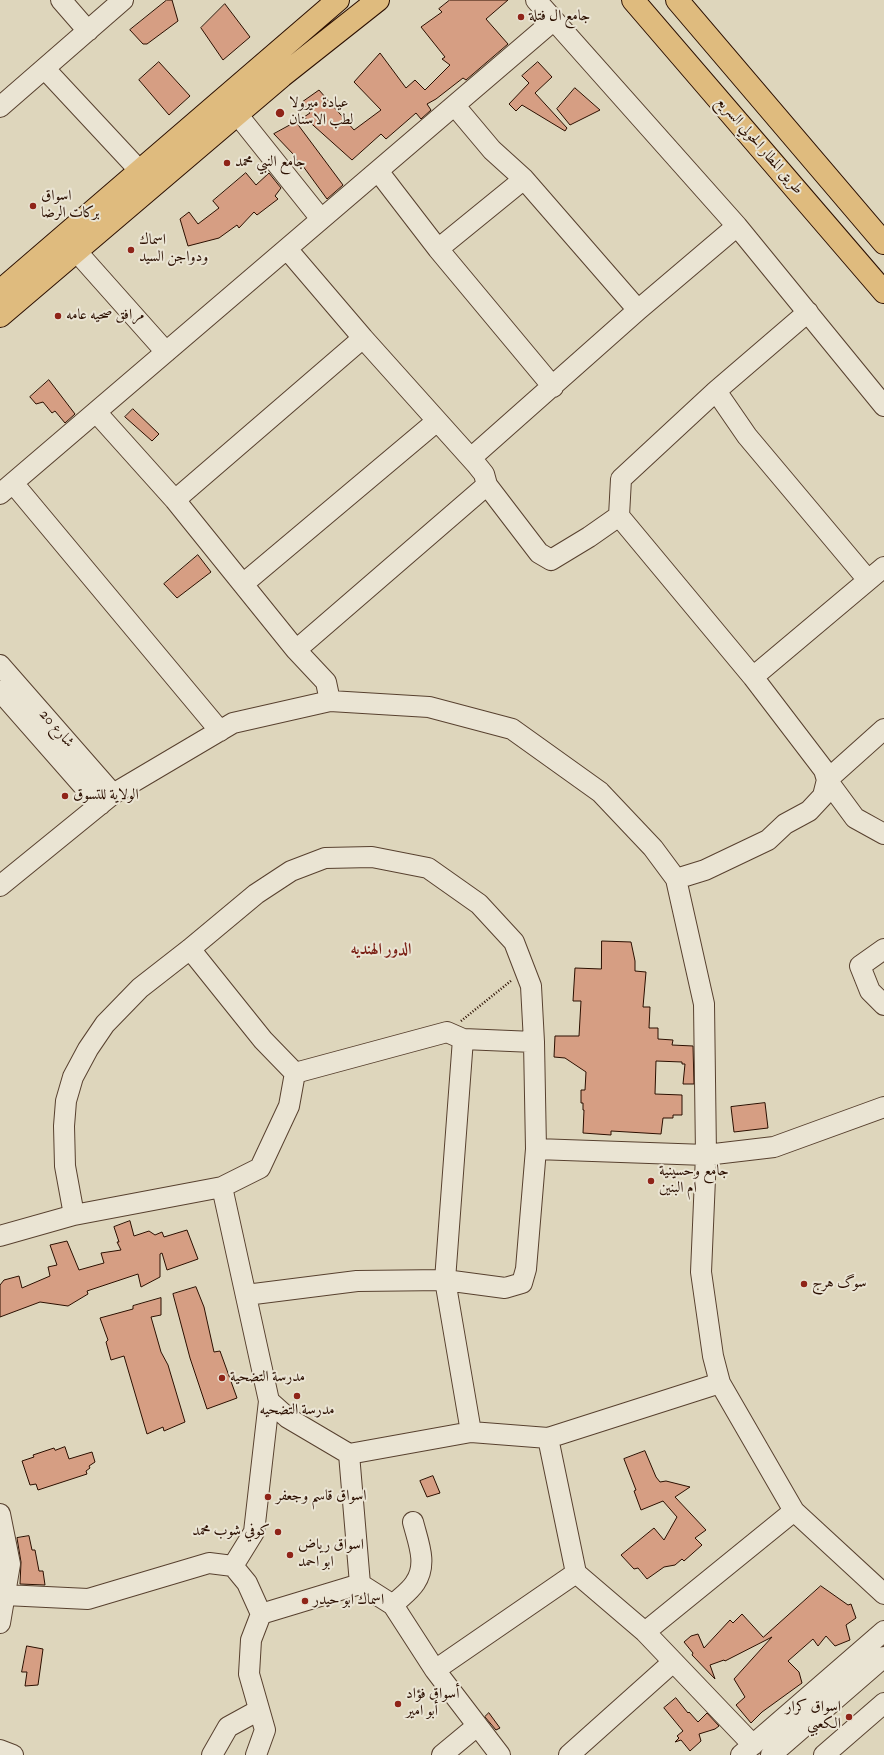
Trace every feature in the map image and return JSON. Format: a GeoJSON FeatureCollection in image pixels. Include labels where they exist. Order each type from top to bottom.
{"type":"FeatureCollection","features":[{"type":"Feature","properties":{"kind":"main road"},"geometry":{"type":"LineString","coordinates":[[0,316],[237,114],[257,84],[338,0]]}},
{"type":"Feature","properties":{"kind":"main road"},"geometry":{"type":"LineString","coordinates":[[0,291],[140,171],[257,84],[378,0]]}},
{"type":"Feature","properties":{"kind":"main road","name":"طريق المطار الحولي السريع"},"geometry":{"type":"LineString","coordinates":[[634,0],[884,292]]}},
{"type":"Feature","properties":{"kind":"main road"},"geometry":{"type":"LineString","coordinates":[[677,0],[884,243]]}},
{"type":"Feature","properties":{"kind":"street"},"geometry":{"type":"LineString","coordinates":[[61,0],[88,31]]}},
{"type":"Feature","properties":{"kind":"street"},"geometry":{"type":"LineString","coordinates":[[0,107],[123,0]]}},
{"type":"Feature","properties":{"kind":"street"},"geometry":{"type":"LineString","coordinates":[[536,0],[553,21],[737,226],[884,406]]}},
{"type":"Feature","properties":{"kind":"street"},"geometry":{"type":"LineString","coordinates":[[220,731],[6,488],[553,21]]}},
{"type":"Feature","properties":{"kind":"street"},"geometry":{"type":"LineString","coordinates":[[45,68],[140,171]]}},
{"type":"Feature","properties":{"kind":"street"},"geometry":{"type":"LineString","coordinates":[[455,106],[492,150],[524,179],[638,310]]}},
{"type":"Feature","properties":{"kind":"street"},"geometry":{"type":"LineString","coordinates":[[237,114],[321,220]]}},
{"type":"Feature","properties":{"kind":"street"},"geometry":{"type":"LineString","coordinates":[[378,171],[438,249],[552,386]]}},
{"type":"Feature","properties":{"kind":"street"},"geometry":{"type":"LineString","coordinates":[[438,249],[524,179]]}},
{"type":"Feature","properties":{"kind":"street"},"geometry":{"type":"LineString","coordinates":[[471,458],[638,310],[737,226]]}},
{"type":"Feature","properties":{"kind":"street"},"geometry":{"type":"LineString","coordinates":[[287,249],[363,338],[471,458],[484,474],[487,485],[539,553],[551,560],[589,538],[619,516]]}},
{"type":"Feature","properties":{"kind":"street"},"geometry":{"type":"LineString","coordinates":[[76,252],[166,352]]}},
{"type":"Feature","properties":{"kind":"street"},"geometry":{"type":"LineString","coordinates":[[808,312],[716,391],[621,479],[619,516],[753,677],[824,770],[827,780],[855,818],[884,834]]}},
{"type":"Feature","properties":{"kind":"street"},"geometry":{"type":"LineString","coordinates":[[175,500],[363,338]]}},
{"type":"Feature","properties":{"kind":"street"},"geometry":{"type":"LineString","coordinates":[[716,391],[747,436],[868,580]]}},
{"type":"Feature","properties":{"kind":"street"},"geometry":{"type":"LineString","coordinates":[[96,412],[175,500],[296,650],[326,682],[330,701]]}},
{"type":"Feature","properties":{"kind":"street"},"geometry":{"type":"LineString","coordinates":[[243,584],[437,421]]}},
{"type":"Feature","properties":{"kind":"street"},"geometry":{"type":"LineString","coordinates":[[296,650],[487,485]]}},
{"type":"Feature","properties":{"kind":"street"},"geometry":{"type":"LineString","coordinates":[[753,677],[884,567]]}},
{"type":"Feature","properties":{"kind":"street","name":"شارع 20"},"geometry":{"type":"LineString","coordinates":[[0,665],[106,799]]}},
{"type":"Feature","properties":{"kind":"street","name":"شارع 20"},"geometry":{"type":"LineString","coordinates":[[0,691],[106,799]]}},
{"type":"Feature","properties":{"kind":"street"},"geometry":{"type":"LineString","coordinates":[[2,880],[106,799],[233,722],[330,701],[429,707],[512,729],[600,792],[652,848],[676,879],[704,1004],[706,1155],[700,1272],[713,1356],[720,1383],[794,1511],[884,1594]]}},
{"type":"Feature","properties":{"kind":"street"},"geometry":{"type":"LineString","coordinates":[[676,879],[704,870],[768,840],[784,824],[809,811],[823,796],[827,780],[884,729]]}},
{"type":"Feature","properties":{"kind":"street"},"geometry":{"type":"LineString","coordinates":[[74,1215],[65,1166],[64,1126],[66,1101],[73,1076],[88,1049],[105,1024],[140,988],[256,894],[291,871],[324,858],[372,857],[428,868],[478,904],[514,942],[531,986],[534,1042],[536,1149],[526,1269],[522,1283],[505,1288],[445,1280],[357,1281],[246,1295]]}},
{"type":"Feature","properties":{"kind":"street"},"geometry":{"type":"LineString","coordinates":[[884,948],[860,966],[870,991],[884,1004]]}},
{"type":"Feature","properties":{"kind":"street"},"geometry":{"type":"LineString","coordinates":[[190,949],[263,1040],[296,1073]]}},
{"type":"Feature","properties":{"kind":"street"},"geometry":{"type":"LineString","coordinates":[[296,1073],[455,1036],[534,1042]]}},
{"type":"Feature","properties":{"kind":"street"},"geometry":{"type":"LineString","coordinates":[[455,1036],[445,1280],[472,1432]]}},
{"type":"Feature","properties":{"kind":"street"},"geometry":{"type":"LineString","coordinates":[[0,1236],[74,1215],[222,1187],[260,1168],[289,1106],[296,1073]]}},
{"type":"Feature","properties":{"kind":"street"},"geometry":{"type":"LineString","coordinates":[[536,1149],[706,1155],[774,1146],[884,1107]]}},
{"type":"Feature","properties":{"kind":"street"},"geometry":{"type":"LineString","coordinates":[[222,1187],[269,1401],[254,1532],[233,1566]]}},
{"type":"Feature","properties":{"kind":"street"},"geometry":{"type":"LineString","coordinates":[[269,1401],[288,1418],[349,1454],[472,1432],[548,1438],[720,1383]]}},
{"type":"Feature","properties":{"kind":"street"},"geometry":{"type":"LineString","coordinates":[[548,1438],[576,1573],[645,1632],[673,1662],[747,1750],[884,1631]]}},
{"type":"Feature","properties":{"kind":"street"},"geometry":{"type":"LineString","coordinates":[[349,1454],[360,1584]]}},
{"type":"Feature","properties":{"kind":"street"},"geometry":{"type":"LineString","coordinates":[[645,1632],[794,1511]]}},
{"type":"Feature","properties":{"kind":"street"},"geometry":{"type":"LineString","coordinates":[[0,1514],[10,1564],[0,1624]]}},
{"type":"Feature","properties":{"kind":"street"},"geometry":{"type":"LineString","coordinates":[[393,1605],[415,1583],[421,1570],[422,1556],[413,1522]]}},
{"type":"Feature","properties":{"kind":"street"},"geometry":{"type":"LineString","coordinates":[[5,1595],[88,1598],[209,1563],[233,1566],[247,1582],[261,1614],[251,1640],[249,1674],[265,1730],[256,1755]]}},
{"type":"Feature","properties":{"kind":"street"},"geometry":{"type":"LineString","coordinates":[[435,1670],[576,1573]]}},
{"type":"Feature","properties":{"kind":"street"},"geometry":{"type":"LineString","coordinates":[[261,1614],[360,1584],[393,1605],[435,1670],[500,1755]]}},
{"type":"Feature","properties":{"kind":"street"},"geometry":{"type":"LineString","coordinates":[[771,1755],[884,1657]]}},
{"type":"Feature","properties":{"kind":"street"},"geometry":{"type":"LineString","coordinates":[[568,1755],[673,1662]]}},
{"type":"Feature","properties":{"kind":"street"},"geometry":{"type":"LineString","coordinates":[[824,1755],[884,1703]]}},
{"type":"Feature","properties":{"kind":"street"},"geometry":{"type":"LineString","coordinates":[[212,1755],[228,1727],[259,1710]]}},
{"type":"Feature","properties":{"kind":"street"},"geometry":{"type":"LineString","coordinates":[[442,1755],[477,1726]]}},
{"type":"Feature","properties":{"kind":"street"},"geometry":{"type":"LineString","coordinates":[[0,1750],[13,1755]]}},
{"type":"Feature","properties":{"kind":"path"},"geometry":{"type":"LineString","coordinates":[[455,1036],[524,969]]}},
{"type":"Feature","properties":{"kind":"building"},"geometry":{"type":"Polygon","coordinates":[[[167,0],[172,0],[178,21],[147,44],[143,44],[130,30],[167,0]]]}},
{"type":"Feature","properties":{"kind":"building"},"geometry":{"type":"Polygon","coordinates":[[[450,0],[508,0],[486,19],[508,44],[466,80],[463,78],[436,99],[427,104],[431,110],[421,119],[416,113],[386,139],[381,134],[352,160],[304,117],[310,113],[302,102],[319,90],[354,130],[381,110],[354,82],[380,53],[406,88],[415,80],[425,90],[450,65],[442,59],[445,57],[421,27],[442,12],[439,9],[450,0]]]}},
{"type":"Feature","properties":{"kind":"building"},"geometry":{"type":"Polygon","coordinates":[[[225,4],[250,37],[223,60],[201,28],[225,4]]]}},
{"type":"Feature","properties":{"kind":"building"},"geometry":{"type":"Polygon","coordinates":[[[159,62],[190,96],[169,115],[139,80],[159,62]]]}},
{"type":"Feature","properties":{"kind":"building"},"geometry":{"type":"Polygon","coordinates":[[[538,62],[552,77],[535,93],[567,128],[565,131],[522,105],[516,111],[509,104],[529,83],[522,76],[538,62]]]}},
{"type":"Feature","properties":{"kind":"building"},"geometry":{"type":"Polygon","coordinates":[[[575,88],[600,110],[570,125],[557,109],[575,88]]]}},
{"type":"Feature","properties":{"kind":"building"},"geometry":{"type":"Polygon","coordinates":[[[296,122],[343,185],[327,199],[300,162],[292,157],[294,155],[274,134],[296,122]]]}},
{"type":"Feature","properties":{"kind":"building"},"geometry":{"type":"Polygon","coordinates":[[[246,173],[256,185],[269,173],[281,188],[275,196],[278,199],[257,215],[254,212],[239,228],[237,225],[219,238],[188,246],[180,219],[189,212],[198,224],[219,208],[213,201],[246,173]]]}},
{"type":"Feature","properties":{"kind":"building"},"geometry":{"type":"Polygon","coordinates":[[[49,380],[75,414],[65,423],[55,411],[52,413],[43,402],[36,404],[30,397],[49,380]]]}},
{"type":"Feature","properties":{"kind":"building"},"geometry":{"type":"Polygon","coordinates":[[[133,409],[159,434],[152,441],[125,417],[133,409]]]}},
{"type":"Feature","properties":{"kind":"building"},"geometry":{"type":"Polygon","coordinates":[[[198,555],[211,572],[177,598],[164,584],[198,555]]]}},
{"type":"Feature","properties":{"kind":"building"},"geometry":{"type":"Polygon","coordinates":[[[602,941],[631,942],[635,961],[635,971],[646,972],[643,1007],[650,1007],[649,1028],[658,1028],[658,1039],[673,1040],[672,1045],[693,1046],[694,1084],[683,1084],[685,1064],[682,1064],[682,1062],[656,1061],[655,1094],[682,1095],[682,1115],[673,1115],[673,1118],[663,1118],[661,1134],[611,1131],[611,1135],[583,1133],[584,1110],[583,1103],[581,1103],[581,1090],[585,1090],[586,1072],[565,1058],[554,1057],[555,1036],[579,1036],[581,1001],[573,1001],[575,968],[601,969],[602,941]]]}},
{"type":"Feature","properties":{"kind":"building"},"geometry":{"type":"Polygon","coordinates":[[[765,1103],[768,1128],[734,1132],[731,1107],[765,1103]]]}},
{"type":"Feature","properties":{"kind":"building"},"geometry":{"type":"Polygon","coordinates":[[[130,1221],[134,1236],[149,1231],[155,1235],[162,1232],[164,1237],[187,1230],[198,1259],[167,1270],[162,1253],[160,1254],[160,1277],[141,1287],[138,1274],[87,1291],[88,1294],[68,1306],[40,1302],[0,1317],[0,1285],[4,1280],[19,1276],[22,1288],[50,1276],[48,1267],[57,1265],[50,1245],[67,1241],[79,1270],[104,1263],[101,1253],[121,1250],[117,1242],[119,1242],[114,1227],[130,1221]]]}},
{"type":"Feature","properties":{"kind":"building"},"geometry":{"type":"Polygon","coordinates":[[[196,1287],[204,1307],[214,1352],[220,1351],[237,1398],[207,1409],[190,1358],[173,1294],[196,1287]]]}},
{"type":"Feature","properties":{"kind":"building"},"geometry":{"type":"Polygon","coordinates":[[[161,1298],[161,1315],[151,1317],[161,1352],[168,1365],[185,1422],[164,1431],[163,1427],[147,1434],[124,1356],[111,1360],[106,1342],[108,1340],[100,1318],[133,1309],[133,1306],[161,1298]]]}},
{"type":"Feature","properties":{"kind":"building"},"geometry":{"type":"Polygon","coordinates":[[[65,1447],[69,1459],[92,1452],[95,1462],[89,1466],[90,1468],[86,1471],[87,1474],[38,1490],[36,1484],[30,1485],[22,1461],[34,1457],[33,1455],[54,1448],[55,1450],[65,1447]]]}},
{"type":"Feature","properties":{"kind":"building"},"geometry":{"type":"Polygon","coordinates":[[[645,1451],[656,1477],[660,1482],[666,1481],[690,1487],[675,1497],[706,1530],[695,1538],[702,1545],[684,1561],[682,1559],[675,1565],[664,1567],[647,1579],[638,1568],[634,1569],[621,1555],[654,1528],[664,1540],[677,1517],[663,1501],[641,1510],[634,1491],[636,1490],[624,1459],[645,1451]]]}},
{"type":"Feature","properties":{"kind":"building"},"geometry":{"type":"Polygon","coordinates":[[[433,1476],[440,1493],[427,1497],[420,1481],[433,1476]]]}},
{"type":"Feature","properties":{"kind":"building"},"geometry":{"type":"Polygon","coordinates":[[[29,1536],[32,1550],[35,1550],[39,1571],[43,1571],[45,1585],[20,1584],[21,1562],[17,1538],[29,1536]]]}},
{"type":"Feature","properties":{"kind":"building"},"geometry":{"type":"Polygon","coordinates":[[[821,1586],[848,1605],[851,1604],[856,1618],[846,1625],[850,1640],[835,1646],[826,1636],[818,1646],[813,1639],[788,1661],[799,1672],[802,1683],[762,1712],[751,1723],[736,1705],[745,1697],[734,1679],[772,1637],[725,1661],[724,1660],[710,1665],[715,1679],[692,1655],[693,1653],[684,1642],[691,1636],[698,1634],[704,1648],[730,1620],[733,1623],[742,1614],[763,1637],[821,1586]]]}},
{"type":"Feature","properties":{"kind":"building"},"geometry":{"type":"Polygon","coordinates":[[[27,1646],[43,1649],[38,1685],[25,1686],[27,1672],[22,1672],[27,1646]]]}},
{"type":"Feature","properties":{"kind":"building"},"geometry":{"type":"Polygon","coordinates":[[[676,1698],[688,1713],[689,1712],[698,1722],[707,1713],[719,1726],[715,1729],[699,1734],[701,1741],[690,1751],[681,1740],[675,1742],[679,1738],[677,1736],[683,1731],[664,1708],[676,1698]]]}},
{"type":"Feature","properties":{"kind":"building"},"geometry":{"type":"Polygon","coordinates":[[[489,1713],[500,1728],[496,1730],[485,1717],[489,1713]]]}},
{"type":"Feature","properties":{"kind":"place","name":"جامع ال فتلة"},"geometry":{"type":"Point","coordinates":[521,17]}},
{"type":"Feature","properties":{"kind":"place","name":"عيادة ميرولا لطب الاسنان"},"geometry":{"type":"Point","coordinates":[280,113]}},
{"type":"Feature","properties":{"kind":"place","name":"جامع النبي محمد"},"geometry":{"type":"Point","coordinates":[227,163]}},
{"type":"Feature","properties":{"kind":"place","name":"اسواق بركات الرضا"},"geometry":{"type":"Point","coordinates":[33,206]}},
{"type":"Feature","properties":{"kind":"place","name":"اسماك ودواجن السيد"},"geometry":{"type":"Point","coordinates":[131,250]}},
{"type":"Feature","properties":{"kind":"place","name":"مرافق صحيه عامه"},"geometry":{"type":"Point","coordinates":[58,316]}},
{"type":"Feature","properties":{"kind":"place","name":"الولاية للتسوق"},"geometry":{"type":"Point","coordinates":[65,796]}},
{"type":"Feature","properties":{"kind":"place","name":"جامع وحسينية ام البنين"},"geometry":{"type":"Point","coordinates":[651,1181]}},
{"type":"Feature","properties":{"kind":"place","name":"سوگ هرج"},"geometry":{"type":"Point","coordinates":[804,1284]}},
{"type":"Feature","properties":{"kind":"place","name":"مدرسة التضحية"},"geometry":{"type":"Point","coordinates":[222,1378]}},
{"type":"Feature","properties":{"kind":"place","name":"مدرسة التضحيه"},"geometry":{"type":"Point","coordinates":[297,1396]}},
{"type":"Feature","properties":{"kind":"place","name":"اسواق قاسم وجعفر"},"geometry":{"type":"Point","coordinates":[268,1497]}},
{"type":"Feature","properties":{"kind":"place","name":"كوفي شوب محمد"},"geometry":{"type":"Point","coordinates":[278,1532]}},
{"type":"Feature","properties":{"kind":"place","name":"اسواق رياض ابو احمد"},"geometry":{"type":"Point","coordinates":[290,1555]}},
{"type":"Feature","properties":{"kind":"place","name":"اسماك ابو حيدر"},"geometry":{"type":"Point","coordinates":[305,1601]}},
{"type":"Feature","properties":{"kind":"place","name":"أسواق فؤاد أبو امير"},"geometry":{"type":"Point","coordinates":[398,1704]}},
{"type":"Feature","properties":{"kind":"place","name":"اسواق كرار الكعبي"},"geometry":{"type":"Point","coordinates":[849,1717]}},
{"type":"Feature","properties":{"kind":"district","name":"الدور الهنديه"},"geometry":{"type":"Point","coordinates":[381,951]}}]}
